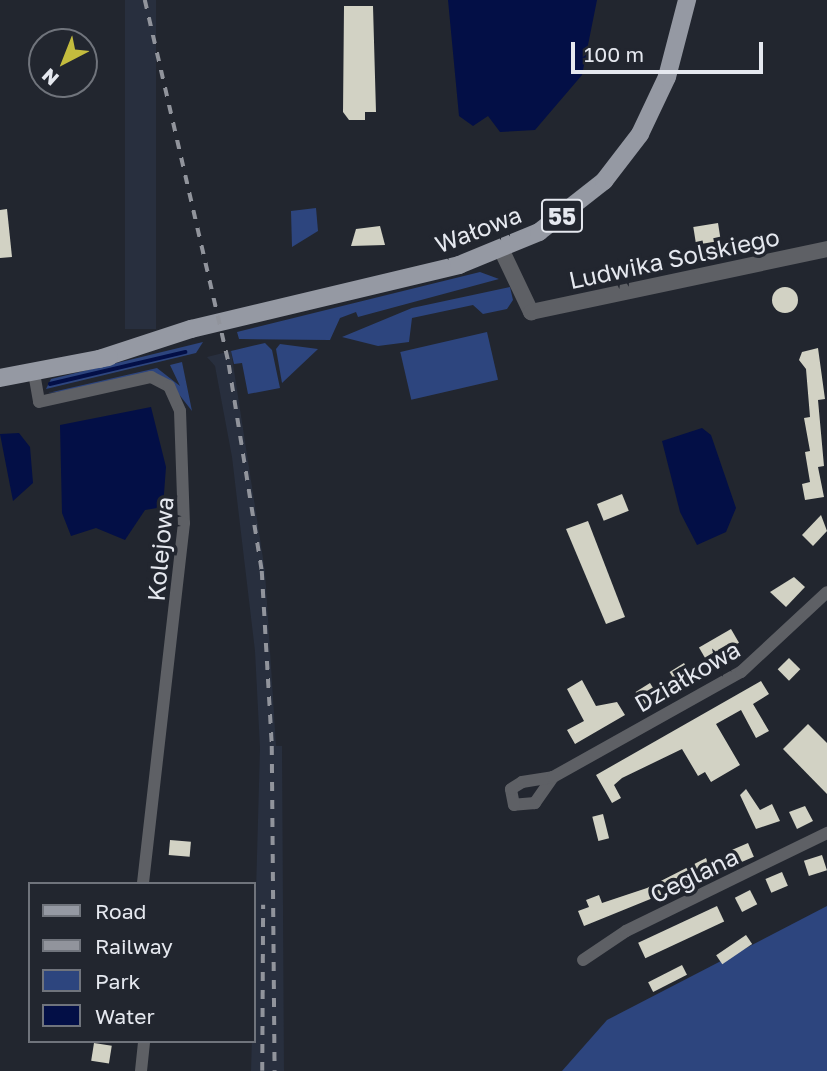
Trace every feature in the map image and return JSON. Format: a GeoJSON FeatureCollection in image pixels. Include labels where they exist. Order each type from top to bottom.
{"type":"FeatureCollection","features":[{"type":"Feature","properties":{"kind":"main road","name":"Wałowa"},"geometry":{"type":"LineString","coordinates":[[34,373],[242,328],[321,301],[502,251],[577,205],[625,157],[667,77],[687,0]]}},
{"type":"Feature","properties":{"kind":"main road","name":"55"},"geometry":{"type":"LineString","coordinates":[[0,379],[34,373]]}},
{"type":"Feature","properties":{"kind":"street","name":"Ludwika Solskiego"},"geometry":{"type":"LineString","coordinates":[[502,251],[531,312],[827,248]]}},
{"type":"Feature","properties":{"kind":"street","name":"Kolejowa"},"geometry":{"type":"LineString","coordinates":[[34,373],[39,402],[157,377],[174,392],[180,411],[184,523],[143,882]]}},
{"type":"Feature","properties":{"kind":"street","name":"Działkowa"},"geometry":{"type":"LineString","coordinates":[[553,776],[741,672],[827,592]]}},
{"type":"Feature","properties":{"kind":"street","name":"Ceglana"},"geometry":{"type":"LineString","coordinates":[[583,960],[626,931],[827,833]]}},
{"type":"Feature","properties":{"kind":"street"},"geometry":{"type":"LineString","coordinates":[[141,1071],[144,1043]]}},
{"type":"Feature","properties":{"kind":"shaded area"},"geometry":{"type":"Polygon","coordinates":[[[125,0],[156,0],[156,329],[125,329],[125,0]]]}},
{"type":"Feature","properties":{"kind":"shaded area"},"geometry":{"type":"Polygon","coordinates":[[[231,351],[265,571],[276,746],[282,746],[284,1071],[251,1071],[252,1043],[256,1043],[260,748],[255,651],[232,457],[215,366],[207,357],[231,351]]]}},
{"type":"Feature","properties":{"kind":"green space"},"geometry":{"type":"Polygon","coordinates":[[[316,208],[318,231],[292,247],[291,211],[316,208]]]}},
{"type":"Feature","properties":{"kind":"green space"},"geometry":{"type":"Polygon","coordinates":[[[480,272],[499,279],[358,317],[356,312],[340,318],[330,340],[239,339],[237,332],[480,272]]]}},
{"type":"Feature","properties":{"kind":"green space"},"geometry":{"type":"Polygon","coordinates":[[[510,287],[513,300],[507,309],[483,314],[473,305],[412,318],[409,342],[378,346],[342,337],[412,308],[510,287]]]}},
{"type":"Feature","properties":{"kind":"green space"},"geometry":{"type":"Polygon","coordinates":[[[487,332],[498,380],[411,400],[400,352],[487,332]]]}},
{"type":"Feature","properties":{"kind":"green space"},"geometry":{"type":"Polygon","coordinates":[[[203,342],[196,353],[46,389],[51,379],[203,342]]]}},
{"type":"Feature","properties":{"kind":"green space"},"geometry":{"type":"Polygon","coordinates":[[[265,343],[272,350],[280,388],[248,394],[242,363],[234,364],[231,351],[265,343]]]}},
{"type":"Feature","properties":{"kind":"green space"},"geometry":{"type":"Polygon","coordinates":[[[280,344],[318,349],[282,383],[276,349],[280,344]]]}},
{"type":"Feature","properties":{"kind":"green space"},"geometry":{"type":"Polygon","coordinates":[[[182,362],[192,411],[167,379],[48,393],[157,368],[180,386],[170,365],[182,362]]]}},
{"type":"Feature","properties":{"kind":"green space"},"geometry":{"type":"Polygon","coordinates":[[[827,906],[827,1071],[562,1071],[607,1020],[827,906]]]}},
{"type":"Feature","properties":{"kind":"water"},"geometry":{"type":"Polygon","coordinates":[[[448,0],[597,0],[582,75],[535,130],[500,132],[488,116],[473,126],[459,116],[448,0]]]}},
{"type":"Feature","properties":{"kind":"water"},"geometry":{"type":"Polygon","coordinates":[[[151,407],[166,467],[163,507],[145,510],[125,540],[96,528],[71,536],[62,513],[60,425],[151,407]]]}},
{"type":"Feature","properties":{"kind":"water"},"geometry":{"type":"Polygon","coordinates":[[[702,428],[711,435],[736,508],[726,532],[697,545],[680,512],[662,441],[702,428]]]}},
{"type":"Feature","properties":{"kind":"water"},"geometry":{"type":"Polygon","coordinates":[[[19,433],[30,447],[33,483],[13,501],[0,434],[19,433]]]}},
{"type":"Feature","properties":{"kind":"building"},"geometry":{"type":"Polygon","coordinates":[[[344,6],[373,6],[376,112],[365,112],[365,120],[349,120],[343,112],[344,6]]]}},
{"type":"Feature","properties":{"kind":"building"},"geometry":{"type":"Polygon","coordinates":[[[7,209],[12,257],[0,258],[0,210],[7,209]]]}},
{"type":"Feature","properties":{"kind":"building"},"geometry":{"type":"Polygon","coordinates":[[[718,223],[721,241],[696,245],[693,227],[718,223]]]}},
{"type":"Feature","properties":{"kind":"building"},"geometry":{"type":"Polygon","coordinates":[[[380,226],[385,245],[351,246],[356,229],[380,226]]]}},
{"type":"Feature","properties":{"kind":"building"},"geometry":{"type":"Polygon","coordinates":[[[785,287],[794,291],[798,300],[794,309],[785,313],[776,309],[772,300],[776,291],[785,287]]]}},
{"type":"Feature","properties":{"kind":"building"},"geometry":{"type":"Polygon","coordinates":[[[818,348],[825,399],[818,400],[824,466],[818,467],[824,497],[805,500],[802,484],[810,482],[805,452],[810,451],[804,418],[810,417],[806,369],[799,360],[802,352],[818,348]]]}},
{"type":"Feature","properties":{"kind":"building"},"geometry":{"type":"Polygon","coordinates":[[[622,494],[629,511],[604,521],[597,504],[622,494]]]}},
{"type":"Feature","properties":{"kind":"building"},"geometry":{"type":"Polygon","coordinates":[[[821,515],[827,531],[813,546],[802,535],[821,515]]]}},
{"type":"Feature","properties":{"kind":"building"},"geometry":{"type":"Polygon","coordinates":[[[588,521],[625,617],[606,624],[566,529],[588,521]]]}},
{"type":"Feature","properties":{"kind":"building"},"geometry":{"type":"Polygon","coordinates":[[[794,577],[805,587],[786,607],[770,592],[794,577]]]}},
{"type":"Feature","properties":{"kind":"building"},"geometry":{"type":"Polygon","coordinates":[[[731,629],[739,643],[707,661],[699,648],[731,629]]]}},
{"type":"Feature","properties":{"kind":"building"},"geometry":{"type":"Polygon","coordinates":[[[789,658],[800,669],[789,681],[778,669],[789,658]]]}},
{"type":"Feature","properties":{"kind":"building"},"geometry":{"type":"Polygon","coordinates":[[[684,663],[692,676],[678,685],[670,672],[684,663]]]}},
{"type":"Feature","properties":{"kind":"building"},"geometry":{"type":"Polygon","coordinates":[[[582,680],[596,706],[617,702],[625,715],[575,744],[567,730],[584,721],[567,689],[582,680]]]}},
{"type":"Feature","properties":{"kind":"building"},"geometry":{"type":"Polygon","coordinates":[[[761,681],[769,694],[753,704],[769,731],[756,738],[741,710],[716,724],[740,765],[711,782],[705,772],[698,776],[682,749],[622,778],[614,785],[621,798],[612,803],[596,775],[761,681]]]}},
{"type":"Feature","properties":{"kind":"building"},"geometry":{"type":"Polygon","coordinates":[[[650,683],[658,696],[644,705],[636,692],[650,683]]]}},
{"type":"Feature","properties":{"kind":"building"},"geometry":{"type":"Polygon","coordinates":[[[808,724],[827,743],[827,794],[783,749],[808,724]]]}},
{"type":"Feature","properties":{"kind":"building"},"geometry":{"type":"Polygon","coordinates":[[[746,789],[760,810],[772,804],[780,821],[756,829],[740,795],[746,789]]]}},
{"type":"Feature","properties":{"kind":"building"},"geometry":{"type":"Polygon","coordinates":[[[805,806],[813,821],[797,829],[789,812],[805,806]]]}},
{"type":"Feature","properties":{"kind":"building"},"geometry":{"type":"Polygon","coordinates":[[[603,814],[609,838],[598,841],[592,817],[603,814]]]}},
{"type":"Feature","properties":{"kind":"building"},"geometry":{"type":"Polygon","coordinates":[[[170,840],[191,842],[190,857],[169,855],[170,840]]]}},
{"type":"Feature","properties":{"kind":"building"},"geometry":{"type":"Polygon","coordinates":[[[748,843],[754,857],[738,863],[732,850],[748,843]]]}},
{"type":"Feature","properties":{"kind":"building"},"geometry":{"type":"Polygon","coordinates":[[[822,855],[827,870],[809,876],[804,861],[822,855]]]}},
{"type":"Feature","properties":{"kind":"building"},"geometry":{"type":"Polygon","coordinates":[[[706,858],[712,874],[584,926],[578,911],[589,907],[586,900],[599,895],[602,903],[647,888],[706,858]]]}},
{"type":"Feature","properties":{"kind":"building"},"geometry":{"type":"Polygon","coordinates":[[[782,872],[788,886],[771,893],[765,879],[782,872]]]}},
{"type":"Feature","properties":{"kind":"building"},"geometry":{"type":"Polygon","coordinates":[[[750,890],[757,904],[742,912],[735,898],[750,890]]]}},
{"type":"Feature","properties":{"kind":"building"},"geometry":{"type":"Polygon","coordinates":[[[717,906],[724,921],[645,958],[638,943],[717,906]]]}},
{"type":"Feature","properties":{"kind":"building"},"geometry":{"type":"Polygon","coordinates":[[[746,935],[752,944],[722,964],[716,955],[746,935]]]}},
{"type":"Feature","properties":{"kind":"building"},"geometry":{"type":"Polygon","coordinates":[[[682,965],[687,975],[653,992],[648,982],[682,965]]]}},
{"type":"Feature","properties":{"kind":"building"},"geometry":{"type":"Polygon","coordinates":[[[94,1043],[112,1046],[109,1064],[91,1061],[94,1043]]]}},
{"type":"Feature","properties":{"kind":"waterway"},"geometry":{"type":"LineString","coordinates":[[50,384],[185,352]]}},
{"type":"Feature","properties":{"kind":"railway"},"geometry":{"type":"LineString","coordinates":[[145,0],[229,365],[262,571],[272,746],[275,1071]]}},
{"type":"Feature","properties":{"kind":"railway"},"geometry":{"type":"LineString","coordinates":[[262,1071],[263,905]]}}]}
